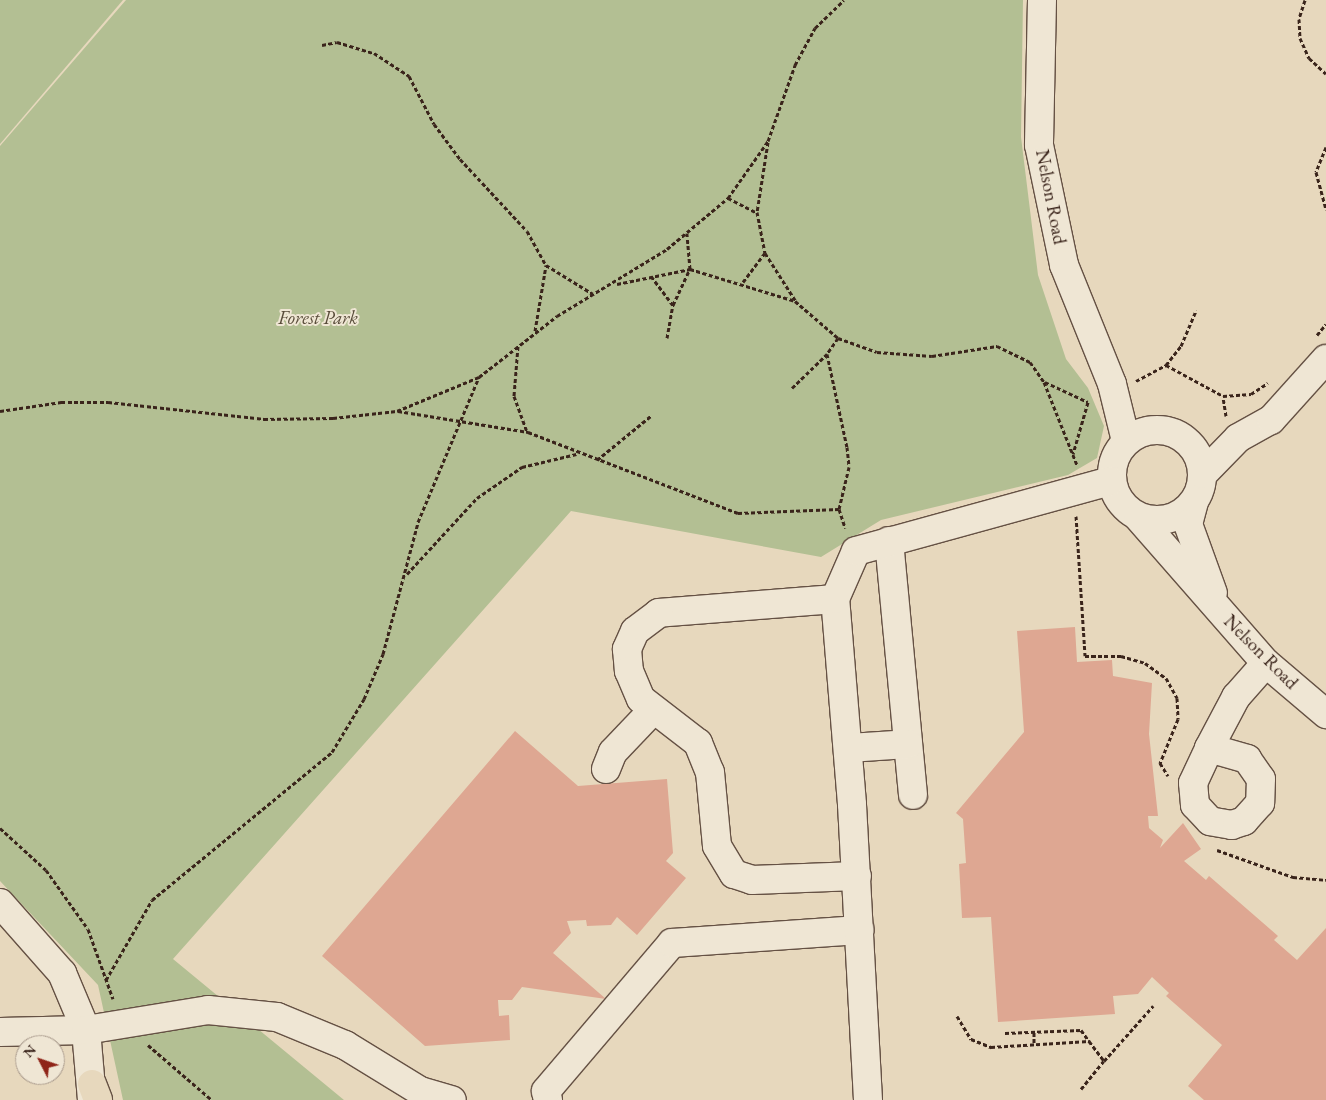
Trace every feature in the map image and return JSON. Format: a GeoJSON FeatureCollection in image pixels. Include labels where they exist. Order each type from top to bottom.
{"type":"FeatureCollection","features":[{"type":"Feature","properties":{"kind":"street","name":"Nelson Road"},"geometry":{"type":"LineString","coordinates":[[1042,0],[1039,145],[1064,265],[1112,384],[1126,440]]}},
{"type":"Feature","properties":{"kind":"street"},"geometry":{"type":"LineString","coordinates":[[1193,446],[1233,429],[1271,420],[1326,359]]}},
{"type":"Feature","properties":{"kind":"street","name":"Nelson Road"},"geometry":{"type":"LineString","coordinates":[[1112,384],[1153,429]]}},
{"type":"Feature","properties":{"kind":"street"},"geometry":{"type":"LineString","coordinates":[[868,1100],[857,876],[835,599],[856,551],[1091,487],[1112,466],[1126,440],[1153,429],[1182,436],[1193,446],[1203,474]]}},
{"type":"Feature","properties":{"kind":"street"},"geometry":{"type":"LineString","coordinates":[[1203,474],[1233,429]]}},
{"type":"Feature","properties":{"kind":"street","name":"Nelson Road"},"geometry":{"type":"LineString","coordinates":[[1203,474],[1188,524],[1220,611]]}},
{"type":"Feature","properties":{"kind":"street","name":"Nelson Road"},"geometry":{"type":"LineString","coordinates":[[1091,487],[1116,496],[1138,517],[1266,663],[1326,714]]}},
{"type":"Feature","properties":{"kind":"street"},"geometry":{"type":"LineString","coordinates":[[1138,517],[1168,519],[1194,502]]}},
{"type":"Feature","properties":{"kind":"street"},"geometry":{"type":"LineString","coordinates":[[889,541],[914,795]]}},
{"type":"Feature","properties":{"kind":"street"},"geometry":{"type":"LineString","coordinates":[[835,599],[667,612],[646,619],[627,649],[641,699],[698,743],[710,772],[717,846],[734,874],[752,880],[857,876]]}},
{"type":"Feature","properties":{"kind":"street"},"geometry":{"type":"LineString","coordinates":[[1209,748],[1236,697],[1266,663]]}},
{"type":"Feature","properties":{"kind":"street"},"geometry":{"type":"LineString","coordinates":[[606,769],[613,752],[653,710]]}},
{"type":"Feature","properties":{"kind":"street"},"geometry":{"type":"LineString","coordinates":[[848,748],[908,744]]}},
{"type":"Feature","properties":{"kind":"street"},"geometry":{"type":"LineString","coordinates":[[0,903],[62,973],[86,1030],[92,1096]]}},
{"type":"Feature","properties":{"kind":"street"},"geometry":{"type":"LineString","coordinates":[[540,1097],[672,943],[860,930]]}},
{"type":"Feature","properties":{"kind":"street"},"geometry":{"type":"LineString","coordinates":[[0,1032],[86,1030],[122,1022],[208,1010],[277,1016],[345,1045],[420,1091],[452,1100]]}},
{"type":"Feature","properties":{"kind":"path"},"geometry":{"type":"LineString","coordinates":[[844,0],[815,28],[795,65],[768,141],[757,212],[765,252],[795,301],[838,338],[877,352],[932,356],[997,346],[1030,362],[1044,382],[1073,454],[1091,487],[1083,620]]}},
{"type":"Feature","properties":{"kind":"path"},"geometry":{"type":"LineString","coordinates":[[1305,0],[1299,19],[1300,38],[1309,58],[1326,74]]}},
{"type":"Feature","properties":{"kind":"path"},"geometry":{"type":"LineString","coordinates":[[322,46],[337,42],[374,52],[409,76],[434,124],[460,159],[527,231],[546,265],[593,294]]}},
{"type":"Feature","properties":{"kind":"path"},"geometry":{"type":"LineString","coordinates":[[397,411],[479,377],[535,332],[593,294],[614,284],[687,232],[728,198],[768,141]]}},
{"type":"Feature","properties":{"kind":"path"},"geometry":{"type":"LineString","coordinates":[[1326,147],[1316,172],[1326,210]]}},
{"type":"Feature","properties":{"kind":"path"},"geometry":{"type":"LineString","coordinates":[[728,198],[757,212]]}},
{"type":"Feature","properties":{"kind":"path"},"geometry":{"type":"LineString","coordinates":[[667,338],[674,305],[690,269],[687,232]]}},
{"type":"Feature","properties":{"kind":"path"},"geometry":{"type":"LineString","coordinates":[[743,282],[765,252]]}},
{"type":"Feature","properties":{"kind":"path"},"geometry":{"type":"LineString","coordinates":[[535,332],[546,265]]}},
{"type":"Feature","properties":{"kind":"path"},"geometry":{"type":"LineString","coordinates":[[614,284],[690,269],[743,282],[795,301]]}},
{"type":"Feature","properties":{"kind":"path"},"geometry":{"type":"LineString","coordinates":[[651,276],[674,305]]}},
{"type":"Feature","properties":{"kind":"path"},"geometry":{"type":"LineString","coordinates":[[1155,371],[1166,364],[1181,346],[1196,310]]}},
{"type":"Feature","properties":{"kind":"path"},"geometry":{"type":"LineString","coordinates":[[792,388],[827,354],[838,338]]}},
{"type":"Feature","properties":{"kind":"path"},"geometry":{"type":"LineString","coordinates":[[518,346],[514,396],[528,432]]}},
{"type":"Feature","properties":{"kind":"path"},"geometry":{"type":"LineString","coordinates":[[827,354],[847,447],[849,467],[839,509],[856,551]]}},
{"type":"Feature","properties":{"kind":"path"},"geometry":{"type":"LineString","coordinates":[[1166,364],[1223,396],[1250,394],[1275,378]]}},
{"type":"Feature","properties":{"kind":"path"},"geometry":{"type":"LineString","coordinates":[[106,980],[152,900],[332,752],[364,699],[383,654],[406,574],[418,522],[479,377]]}},
{"type":"Feature","properties":{"kind":"path"},"geometry":{"type":"LineString","coordinates":[[1044,382],[1088,402],[1073,454]]}},
{"type":"Feature","properties":{"kind":"path"},"geometry":{"type":"LineString","coordinates":[[1223,396],[1233,429]]}},
{"type":"Feature","properties":{"kind":"path"},"geometry":{"type":"LineString","coordinates":[[0,412],[98,402],[264,419],[332,418],[397,411],[528,432],[577,453],[738,513],[839,509]]}},
{"type":"Feature","properties":{"kind":"path"},"geometry":{"type":"LineString","coordinates":[[597,460],[652,414]]}},
{"type":"Feature","properties":{"kind":"path"},"geometry":{"type":"LineString","coordinates":[[406,574],[477,498],[522,467],[577,453]]}},
{"type":"Feature","properties":{"kind":"path"},"geometry":{"type":"LineString","coordinates":[[0,828],[46,870],[88,929],[122,1022],[212,1100]]}},
{"type":"Feature","properties":{"kind":"path"},"geometry":{"type":"LineString","coordinates":[[1081,1089],[1153,1006]]}},
{"type":"Feature","properties":{"kind":"path"},"geometry":{"type":"LineString","coordinates":[[956,1016],[972,1039],[991,1047],[1089,1042]]}},
{"type":"Feature","properties":{"kind":"path"},"geometry":{"type":"LineString","coordinates":[[1005,1033],[1081,1030],[1104,1061]]}},
{"type":"Feature","properties":{"kind":"path"},"geometry":{"type":"LineString","coordinates":[[1034,1032],[1034,1044]]}},
{"type":"Feature","properties":{"kind":"green space"},"geometry":{"type":"Polygon","coordinates":[[[0,0],[123,0],[0,144],[0,0]]]}},
{"type":"Feature","properties":{"kind":"green space","name":"Forest Park"},"geometry":{"type":"Polygon","coordinates":[[[126,0],[1023,0],[1021,137],[1038,275],[1066,359],[1088,388],[1104,426],[1097,458],[1068,475],[881,520],[821,557],[571,511],[173,959],[344,1100],[123,1100],[98,985],[0,881],[0,146],[126,0]]]}},
{"type":"Feature","properties":{"kind":"building"},"geometry":{"type":"Polygon","coordinates":[[[1075,627],[1077,662],[1112,660],[1113,676],[1152,683],[1149,734],[1158,816],[1148,816],[1149,828],[1163,840],[1160,848],[1183,823],[1201,849],[1184,861],[1206,880],[1209,876],[1278,936],[1274,940],[1297,960],[1326,928],[1326,1100],[1204,1100],[1188,1086],[1222,1045],[1166,996],[1169,993],[1152,977],[1138,994],[1113,996],[1115,1014],[998,1022],[991,917],[962,918],[959,864],[966,863],[963,819],[956,813],[1024,732],[1017,631],[1075,627]]]}},
{"type":"Feature","properties":{"kind":"building"},"geometry":{"type":"Polygon","coordinates":[[[515,731],[578,786],[667,779],[673,853],[666,861],[686,878],[637,935],[617,917],[611,925],[587,926],[586,920],[567,921],[571,933],[553,953],[606,999],[522,987],[512,1000],[498,1000],[499,1016],[509,1015],[510,1040],[425,1046],[322,956],[515,731]]]}}]}
